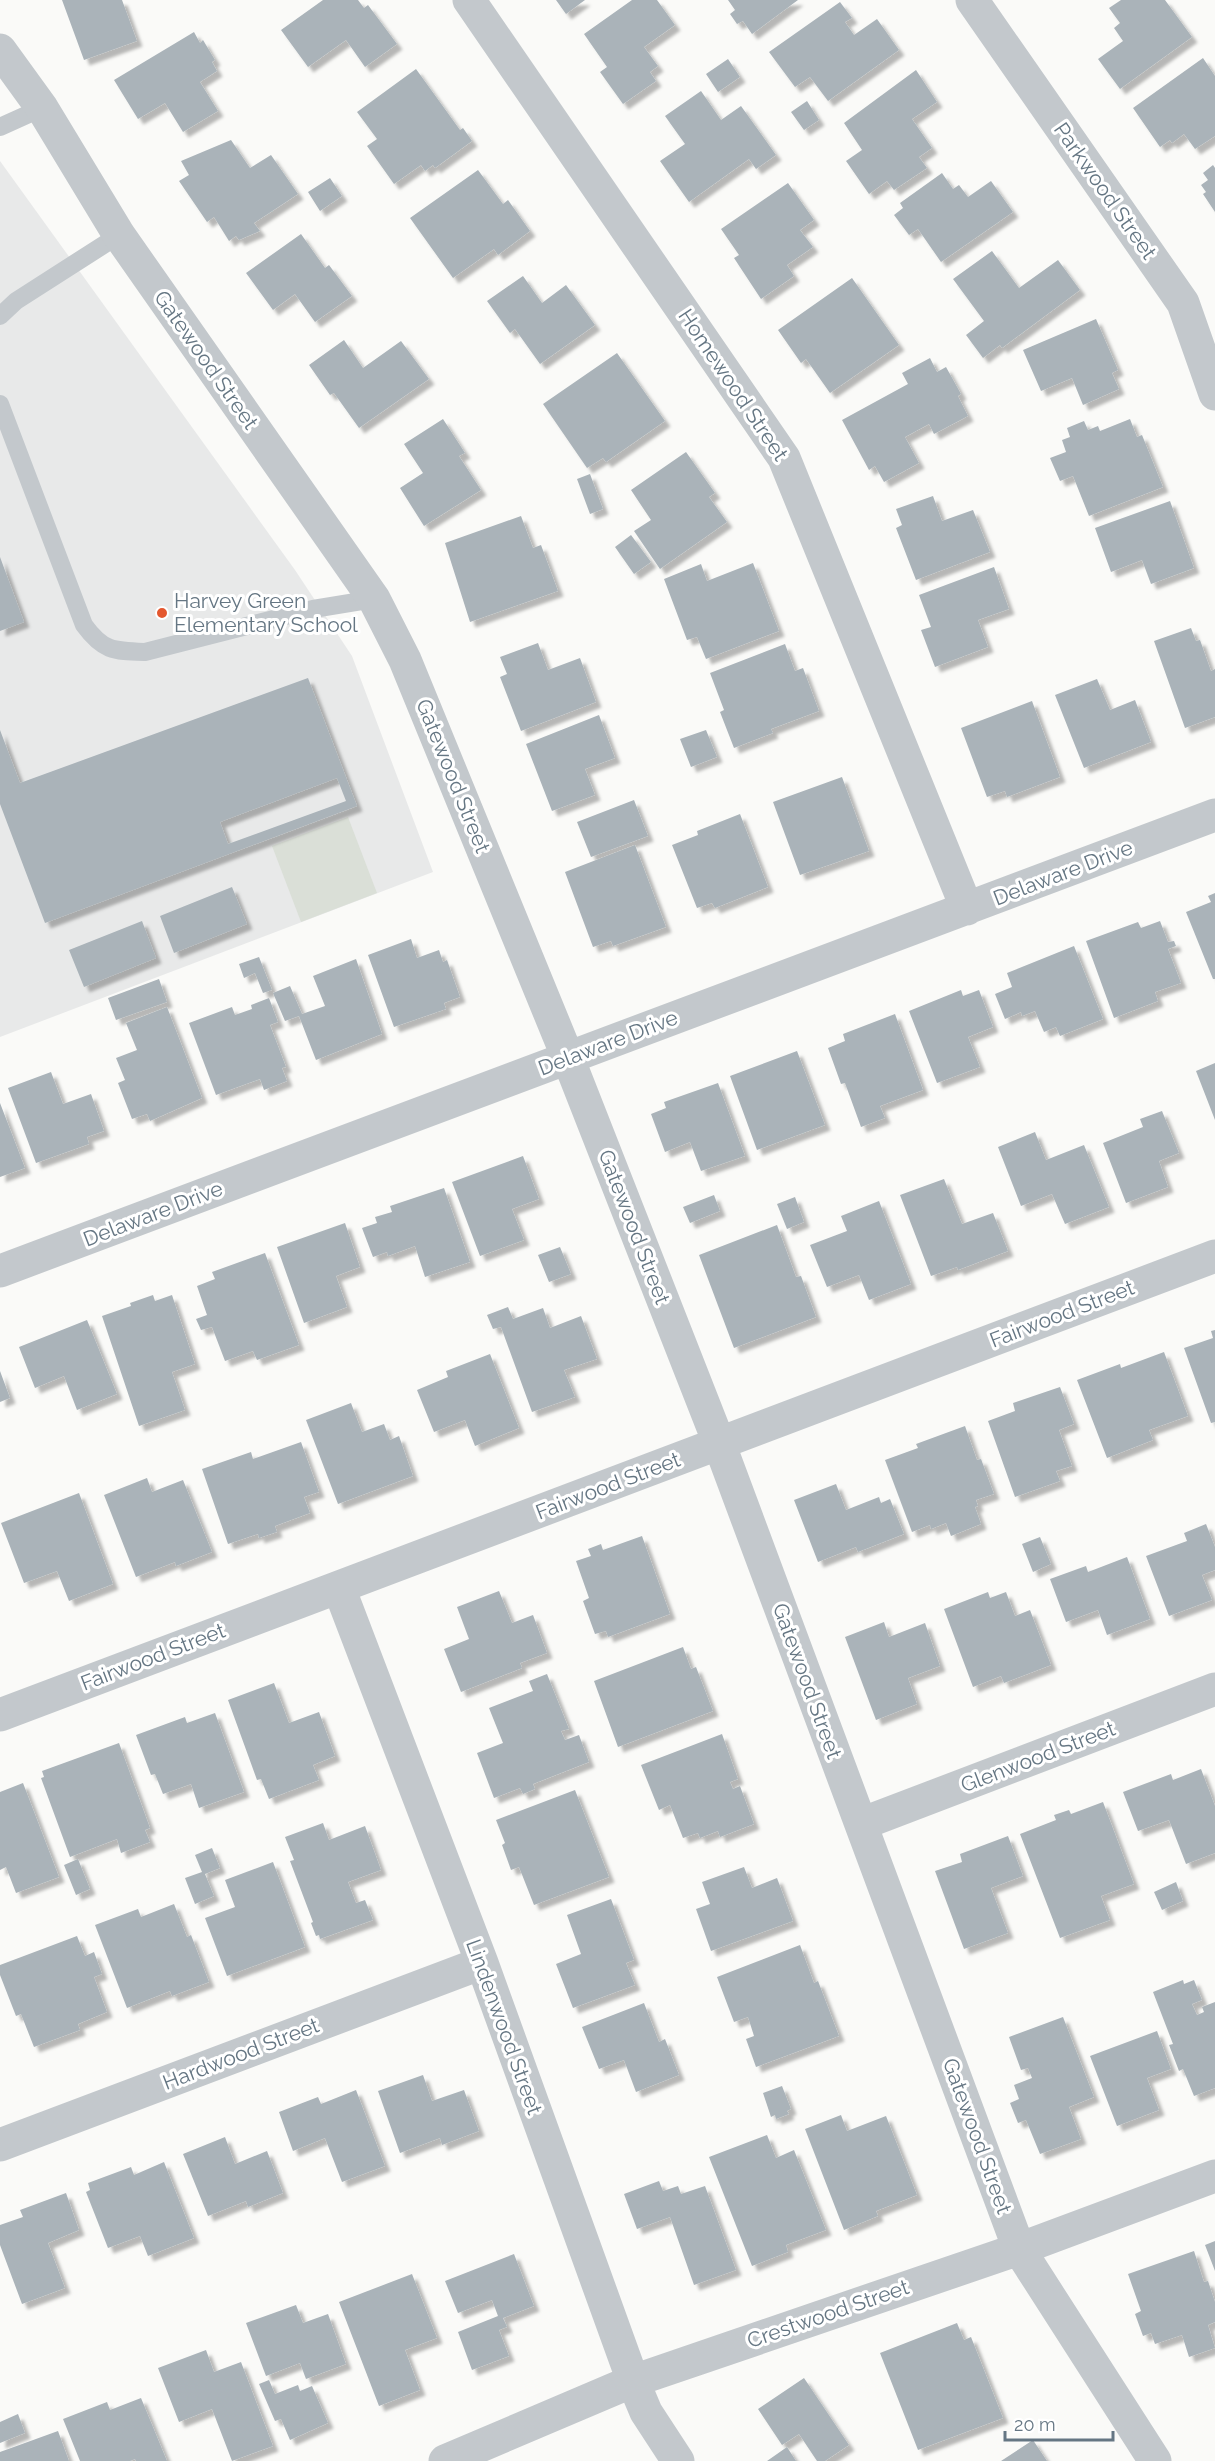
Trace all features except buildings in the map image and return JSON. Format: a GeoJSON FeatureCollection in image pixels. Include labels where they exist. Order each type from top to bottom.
{"type":"FeatureCollection","features":[{"type":"Feature","properties":{"kind":"street","name":"Homewood Street"},"geometry":{"type":"LineString","coordinates":[[469,0],[784,458],[967,909]]}},
{"type":"Feature","properties":{"kind":"street","name":"Parkwood Street"},"geometry":{"type":"LineString","coordinates":[[972,0],[1183,303],[1215,394]]}},
{"type":"Feature","properties":{"kind":"street","name":"Gatewood Street"},"geometry":{"type":"LineString","coordinates":[[0,50],[42,108],[119,235],[374,599],[405,660],[568,1058],[719,1443],[1019,2249],[1155,2461]]}},
{"type":"Feature","properties":{"kind":"street","name":"Delaware Drive"},"geometry":{"type":"LineString","coordinates":[[0,1271],[1215,815]]}},
{"type":"Feature","properties":{"kind":"street","name":"Fairwood Street"},"geometry":{"type":"LineString","coordinates":[[0,1715],[1215,1256]]}},
{"type":"Feature","properties":{"kind":"street","name":"Lindenwood Street"},"geometry":{"type":"LineString","coordinates":[[339,1588],[482,1963],[633,2382],[646,2412],[678,2461]]}},
{"type":"Feature","properties":{"kind":"street","name":"Glenwood Street"},"geometry":{"type":"LineString","coordinates":[[861,1824],[1215,1689]]}},
{"type":"Feature","properties":{"kind":"street","name":"Hardwood Street"},"geometry":{"type":"LineString","coordinates":[[0,2145],[482,1963]]}},
{"type":"Feature","properties":{"kind":"street","name":"Crestwood Street"},"geometry":{"type":"LineString","coordinates":[[445,2461],[633,2382],[1019,2249],[1215,2176]]}},
{"type":"Feature","properties":{"kind":"lane"},"geometry":{"type":"LineString","coordinates":[[0,127],[42,108]]}},
{"type":"Feature","properties":{"kind":"lane"},"geometry":{"type":"LineString","coordinates":[[0,316],[16,301],[119,235]]}},
{"type":"Feature","properties":{"kind":"lane"},"geometry":{"type":"LineString","coordinates":[[0,404],[84,625],[97,642],[119,651],[145,652],[313,609],[374,599]]}},
{"type":"Feature","properties":{"kind":"shaded area","name":"Harvey Green Elementary School"},"geometry":{"type":"Polygon","coordinates":[[[0,161],[295,570],[352,656],[433,872],[0,1037],[0,161]]]}},
{"type":"Feature","properties":{"kind":"shaded area"},"geometry":{"type":"Polygon","coordinates":[[[348,817],[377,893],[301,922],[272,846],[348,817]]]}},
{"type":"Feature","properties":{"kind":"place","name":"Harvey Green Elementary School"},"geometry":{"type":"Point","coordinates":[162,613]}}]}
